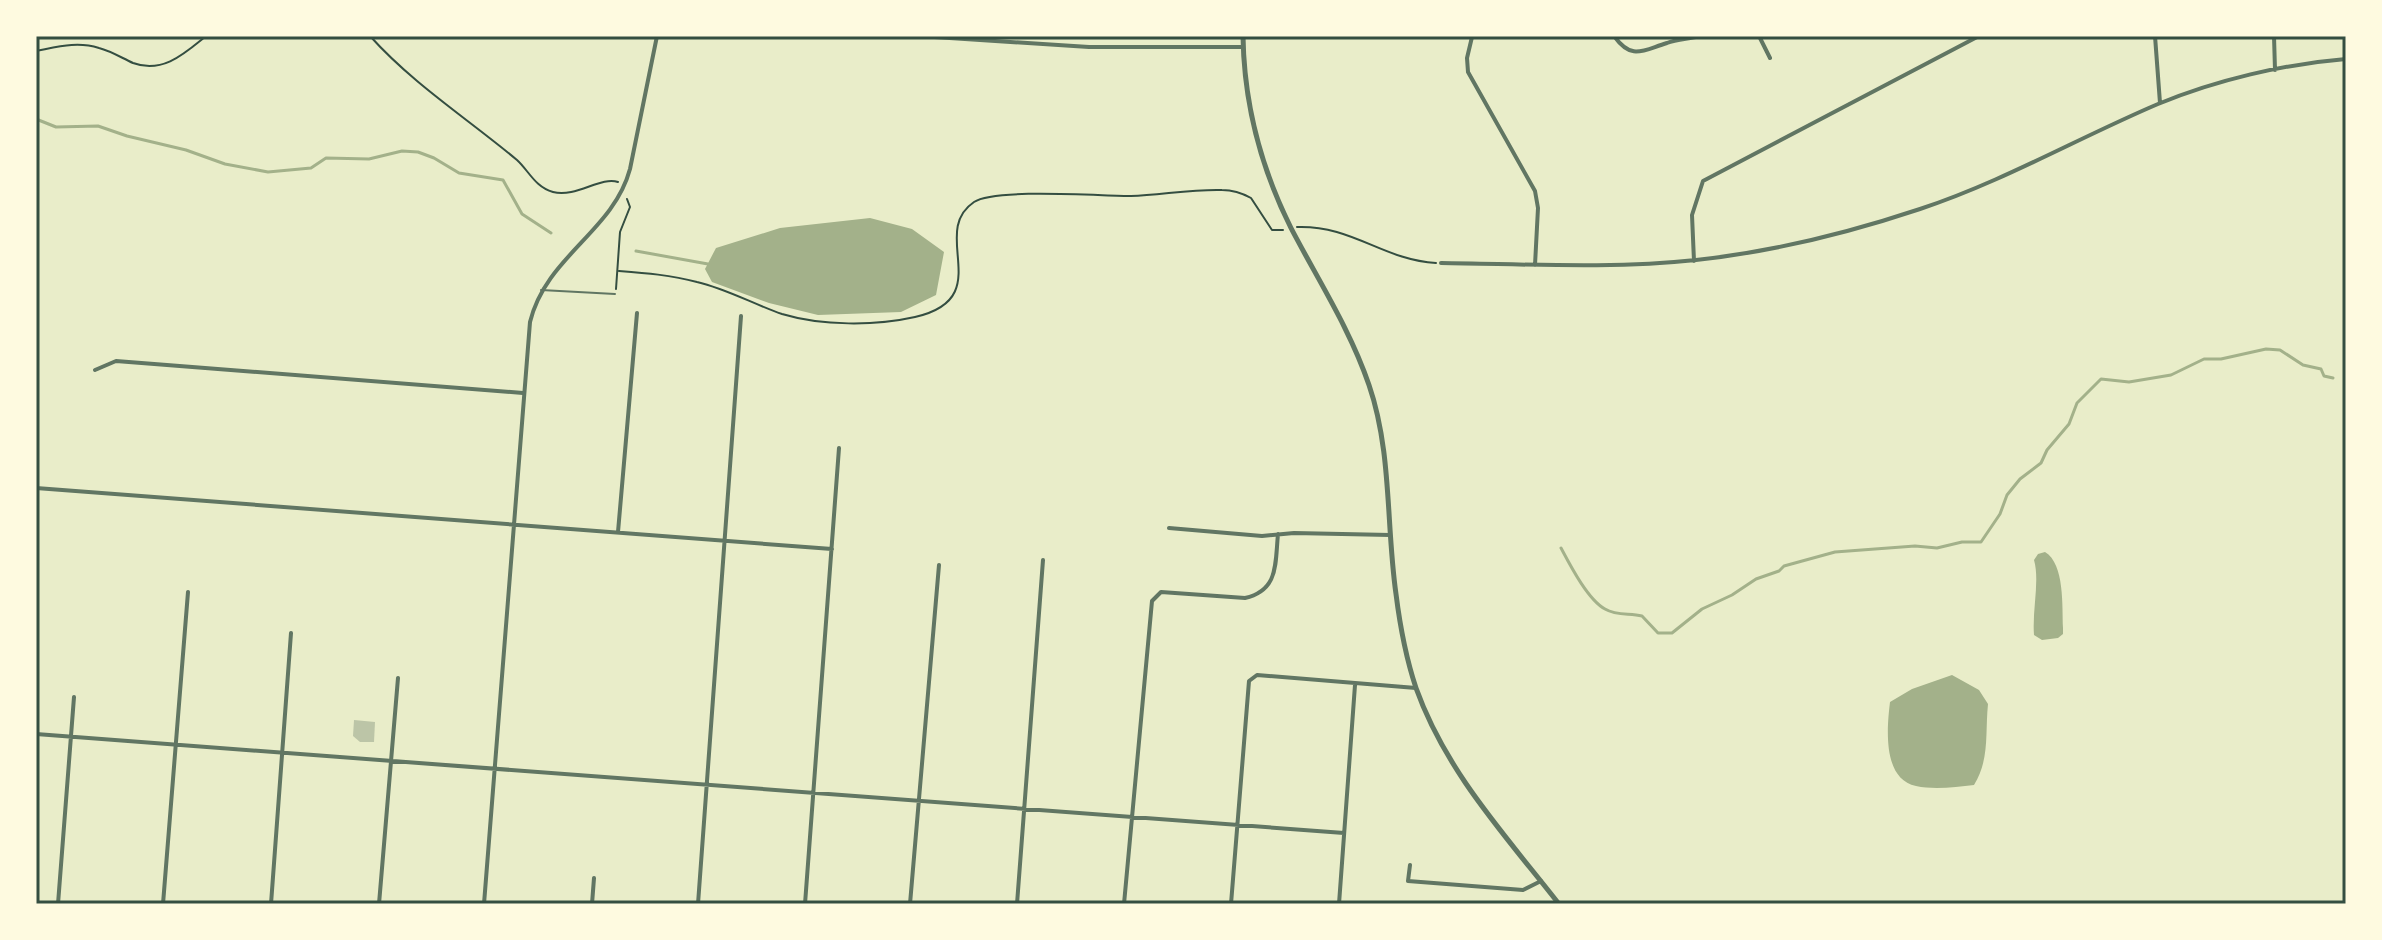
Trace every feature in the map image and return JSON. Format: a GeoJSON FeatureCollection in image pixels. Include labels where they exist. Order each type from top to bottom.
{"type":"FeatureCollection","features":[{"type":"Feature","properties":{"kind":"street"},"geometry":{"type":"LineString","coordinates":[[484,904],[528,332],[541,290],[623,191],[657,36]]}},
{"type":"Feature","properties":{"kind":"street"},"geometry":{"type":"LineString","coordinates":[[919,36],[1089,47],[1243,47]]}},
{"type":"Feature","properties":{"kind":"street"},"geometry":{"type":"LineString","coordinates":[[1089,36],[1089,47]]}},
{"type":"Feature","properties":{"kind":"street"},"geometry":{"type":"LineString","coordinates":[[1243,36],[1251,118],[1274,191],[1345,325],[1370,387],[1384,456],[1399,618],[1416,688],[1434,730],[1458,773],[1559,904]]}},
{"type":"Feature","properties":{"kind":"street"},"geometry":{"type":"LineString","coordinates":[[1614,36],[1623,47],[1638,52],[1670,41],[1700,36]]}},
{"type":"Feature","properties":{"kind":"street"},"geometry":{"type":"LineString","coordinates":[[1759,36],[1770,58]]}},
{"type":"Feature","properties":{"kind":"street"},"geometry":{"type":"LineString","coordinates":[[1694,261],[1692,215],[1703,181],[1979,36]]}},
{"type":"Feature","properties":{"kind":"street"},"geometry":{"type":"LineString","coordinates":[[2155,36],[2160,103]]}},
{"type":"Feature","properties":{"kind":"street"},"geometry":{"type":"LineString","coordinates":[[2274,36],[2275,70]]}},
{"type":"Feature","properties":{"kind":"street"},"geometry":{"type":"LineString","coordinates":[[1472,37],[1467,58],[1468,72],[1537,200],[1535,265]]}},
{"type":"Feature","properties":{"kind":"street"},"geometry":{"type":"LineString","coordinates":[[1441,263],[1588,266],[1694,261],[1853,230],[1923,208],[2160,103],[2275,70],[2346,59]]}},
{"type":"Feature","properties":{"kind":"street"},"geometry":{"type":"LineString","coordinates":[[618,532],[637,313]]}},
{"type":"Feature","properties":{"kind":"street"},"geometry":{"type":"LineString","coordinates":[[698,904],[741,316]]}},
{"type":"Feature","properties":{"kind":"street"},"geometry":{"type":"LineString","coordinates":[[95,370],[116,361],[523,393]]}},
{"type":"Feature","properties":{"kind":"street"},"geometry":{"type":"LineString","coordinates":[[805,904],[839,448]]}},
{"type":"Feature","properties":{"kind":"street"},"geometry":{"type":"LineString","coordinates":[[36,488],[832,549]]}},
{"type":"Feature","properties":{"kind":"street"},"geometry":{"type":"LineString","coordinates":[[1169,528],[1262,536],[1390,535]]}},
{"type":"Feature","properties":{"kind":"street"},"geometry":{"type":"LineString","coordinates":[[1124,904],[1152,601],[1161,592],[1245,598],[1256,596],[1266,589],[1273,578],[1278,534]]}},
{"type":"Feature","properties":{"kind":"street"},"geometry":{"type":"LineString","coordinates":[[1017,904],[1043,560]]}},
{"type":"Feature","properties":{"kind":"street"},"geometry":{"type":"LineString","coordinates":[[910,904],[939,565]]}},
{"type":"Feature","properties":{"kind":"street"},"geometry":{"type":"LineString","coordinates":[[163,904],[188,592]]}},
{"type":"Feature","properties":{"kind":"street"},"geometry":{"type":"LineString","coordinates":[[271,904],[291,633]]}},
{"type":"Feature","properties":{"kind":"street"},"geometry":{"type":"LineString","coordinates":[[1231,904],[1249,681],[1257,675],[1416,688]]}},
{"type":"Feature","properties":{"kind":"street"},"geometry":{"type":"LineString","coordinates":[[379,904],[398,678]]}},
{"type":"Feature","properties":{"kind":"street"},"geometry":{"type":"LineString","coordinates":[[1339,904],[1355,685]]}},
{"type":"Feature","properties":{"kind":"street"},"geometry":{"type":"LineString","coordinates":[[58,904],[74,697]]}},
{"type":"Feature","properties":{"kind":"street"},"geometry":{"type":"LineString","coordinates":[[36,734],[1344,833]]}},
{"type":"Feature","properties":{"kind":"street"},"geometry":{"type":"LineString","coordinates":[[1410,865],[1408,881],[1523,890],[1541,881]]}},
{"type":"Feature","properties":{"kind":"street"},"geometry":{"type":"LineString","coordinates":[[592,904],[594,878]]}},
{"type":"Feature","properties":{"kind":"lane"},"geometry":{"type":"LineString","coordinates":[[541,290],[615,294]]}},
{"type":"Feature","properties":{"kind":"path"},"geometry":{"type":"LineString","coordinates":[[36,51],[68,44],[96,47],[151,67],[174,61],[206,36]]}},
{"type":"Feature","properties":{"kind":"path"},"geometry":{"type":"LineString","coordinates":[[370,36],[413,77],[517,160],[533,180],[548,191],[563,194],[617,181]]}},
{"type":"Feature","properties":{"kind":"path"},"geometry":{"type":"LineString","coordinates":[[619,271],[700,282],[782,314],[807,320],[882,321],[917,317],[939,308],[952,298],[960,279],[959,222],[967,208],[982,197],[1131,196],[1224,190],[1251,198],[1269,227],[1274,231],[1281,230]]}},
{"type":"Feature","properties":{"kind":"path"},"geometry":{"type":"LineString","coordinates":[[615,294],[620,232],[630,205]]}},
{"type":"Feature","properties":{"kind":"path"},"geometry":{"type":"LineString","coordinates":[[1299,226],[1349,234],[1391,255],[1417,262],[1441,263]]}},
{"type":"Feature","properties":{"kind":"shaded area"},"geometry":{"type":"Polygon","coordinates":[[[870,218],[912,229],[944,252],[936,295],[901,312],[818,315],[769,303],[712,282],[705,269],[716,248],[780,228],[870,218]]]}},
{"type":"Feature","properties":{"kind":"shaded area"},"geometry":{"type":"Polygon","coordinates":[[[2045,552],[2056,566],[2059,576],[2063,634],[2058,638],[2042,640],[2034,635],[2034,560],[2038,554],[2045,552]]]}},
{"type":"Feature","properties":{"kind":"shaded area"},"geometry":{"type":"Polygon","coordinates":[[[1952,675],[1979,690],[1988,704],[1983,765],[1974,785],[1916,786],[1905,781],[1892,763],[1888,738],[1890,702],[1912,689],[1952,675]]]}},
{"type":"Feature","properties":{"kind":"building"},"geometry":{"type":"Polygon","coordinates":[[[354,720],[375,722],[374,742],[360,742],[353,736],[354,720]]]}},
{"type":"Feature","properties":{"kind":"waterway"},"geometry":{"type":"LineString","coordinates":[[36,119],[56,127],[98,126],[225,164],[268,172],[311,168],[326,158],[369,159],[402,151],[418,152],[459,173],[503,180],[522,214],[551,233]]}},
{"type":"Feature","properties":{"kind":"waterway"},"geometry":{"type":"LineString","coordinates":[[636,251],[708,264]]}},
{"type":"Feature","properties":{"kind":"waterway"},"geometry":{"type":"LineString","coordinates":[[1561,548],[1580,582],[1605,609],[1642,616],[1658,633],[1672,633],[1702,609],[1784,566],[1835,552],[1915,546],[1937,548],[1962,542],[1981,542],[2000,514],[2007,495],[2020,479],[2041,463],[2047,450],[2069,424],[2077,403],[2101,379],[2129,382],[2171,375],[2204,359],[2221,359],[2266,349],[2280,350],[2303,365],[2321,369],[2324,376],[2333,378]]}}]}
